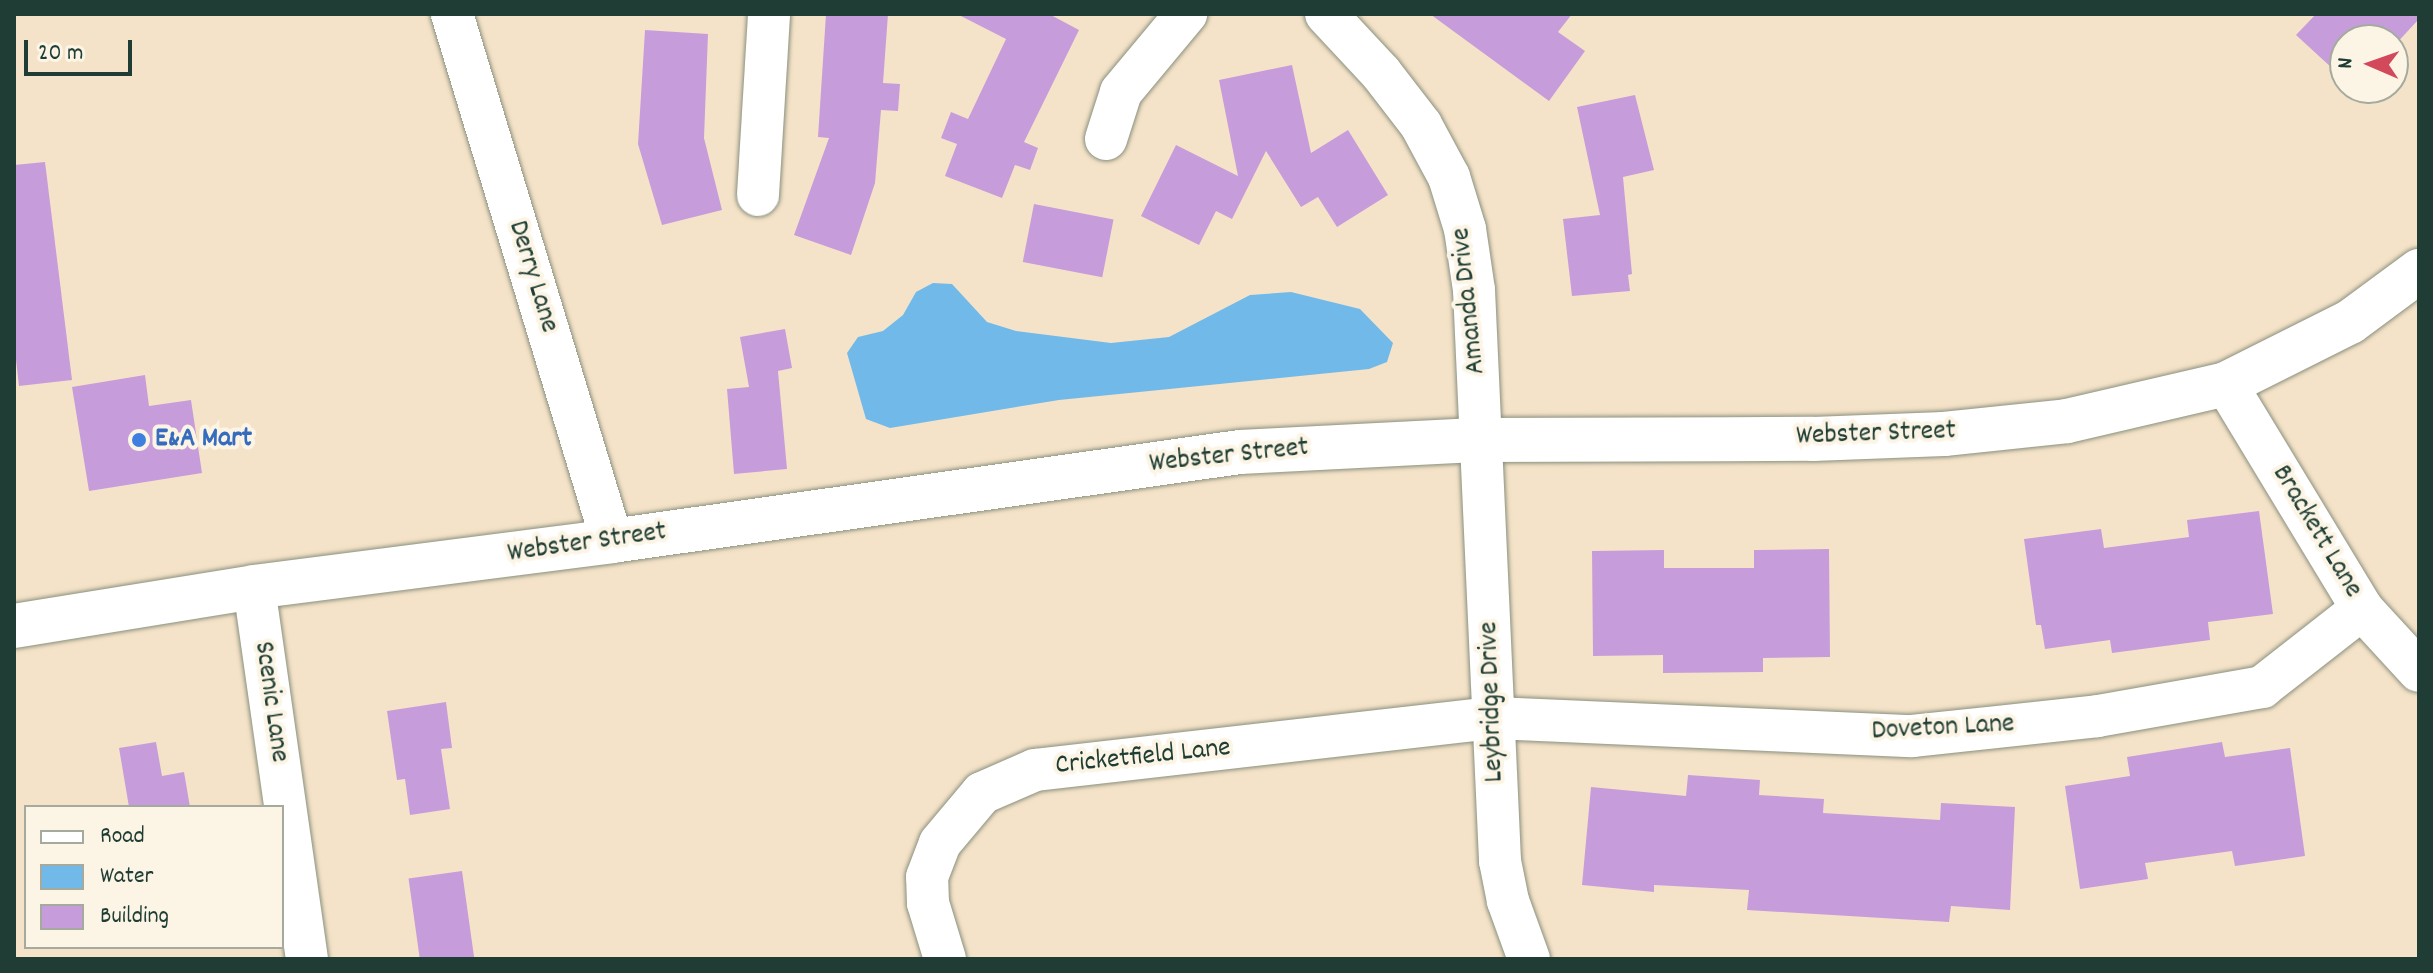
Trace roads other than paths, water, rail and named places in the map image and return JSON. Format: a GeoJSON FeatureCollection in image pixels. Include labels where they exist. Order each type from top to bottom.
{"type":"FeatureCollection","features":[{"type":"Feature","properties":{"kind":"main road","name":"Webster Street"},"geometry":{"type":"LineString","coordinates":[[14,626],[254,587],[612,541],[1240,452],[1481,440],[1813,439],[1944,434],[2067,421],[2226,384],[2350,322],[2419,271]]}},
{"type":"Feature","properties":{"kind":"street","name":"Derry Lane"},"geometry":{"type":"LineString","coordinates":[[452,14],[612,541]]}},
{"type":"Feature","properties":{"kind":"street"},"geometry":{"type":"LineString","coordinates":[[758,195],[769,14]]}},
{"type":"Feature","properties":{"kind":"street"},"geometry":{"type":"LineString","coordinates":[[1106,139],[1121,92],[1186,14]]}},
{"type":"Feature","properties":{"kind":"street","name":"Amanda Drive"},"geometry":{"type":"LineString","coordinates":[[1326,14],[1405,104],[1449,177],[1465,229],[1474,290],[1481,440]]}},
{"type":"Feature","properties":{"kind":"street","name":"Brackett Lane"},"geometry":{"type":"LineString","coordinates":[[2226,384],[2362,609],[2419,671]]}},
{"type":"Feature","properties":{"kind":"street","name":"Leybridge Drive"},"geometry":{"type":"LineString","coordinates":[[1481,440],[1500,861],[1508,901],[1529,959]]}},
{"type":"Feature","properties":{"kind":"street","name":"Scenic Lane"},"geometry":{"type":"LineString","coordinates":[[254,587],[307,959]]}},
{"type":"Feature","properties":{"kind":"street","name":"Doveton Lane"},"geometry":{"type":"LineString","coordinates":[[1494,718],[1912,736],[2098,716],[2262,687],[2362,609]]}},
{"type":"Feature","properties":{"kind":"street","name":"Cricketfield Lane"},"geometry":{"type":"LineString","coordinates":[[945,959],[928,903],[927,877],[940,843],[961,817],[982,793],[1008,779],[1035,770],[1494,718]]}},
{"type":"Feature","properties":{"kind":"water"},"geometry":{"type":"Polygon","coordinates":[[[933,283],[952,284],[987,322],[1016,331],[1111,343],[1169,337],[1250,295],[1291,292],[1360,309],[1393,343],[1387,362],[1369,369],[1059,400],[890,428],[866,419],[847,353],[858,337],[883,331],[903,315],[916,292],[933,283]]]}},
{"type":"Feature","properties":{"kind":"place","name":"E&A Mart"},"geometry":{"type":"Point","coordinates":[139,440]}}]}
